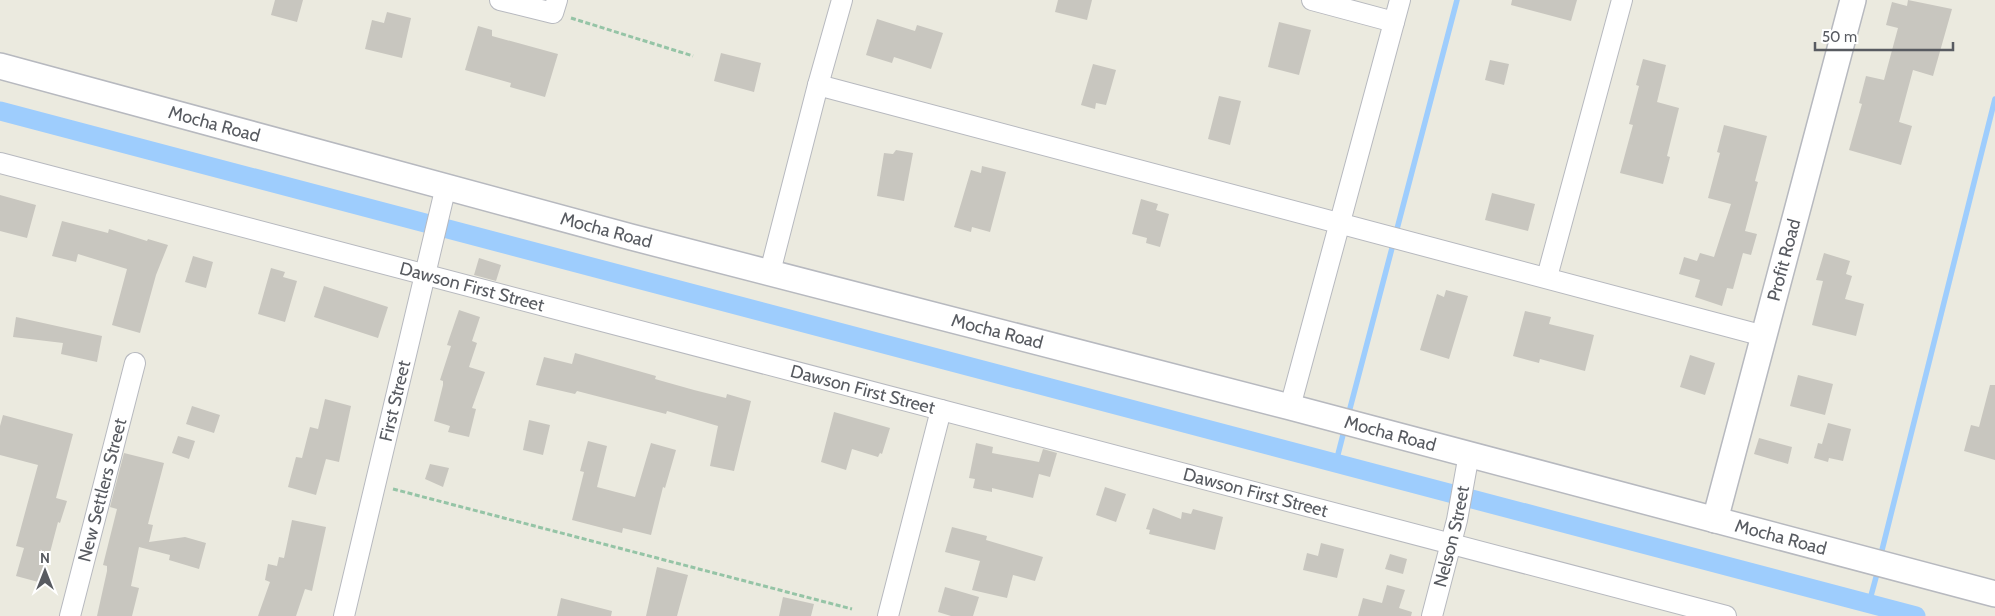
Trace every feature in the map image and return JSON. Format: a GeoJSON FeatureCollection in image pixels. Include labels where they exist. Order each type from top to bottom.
{"type":"FeatureCollection","features":[{"type":"Feature","properties":{"kind":"street"},"geometry":{"type":"LineString","coordinates":[[500,0],[555,6]]}},
{"type":"Feature","properties":{"kind":"street"},"geometry":{"type":"LineString","coordinates":[[770,272],[818,84],[842,0]]}},
{"type":"Feature","properties":{"kind":"street"},"geometry":{"type":"LineString","coordinates":[[1312,0],[1394,22]]}},
{"type":"Feature","properties":{"kind":"street"},"geometry":{"type":"LineString","coordinates":[[1290,407],[1338,222],[1400,0]]}},
{"type":"Feature","properties":{"kind":"street"},"geometry":{"type":"LineString","coordinates":[[1547,277],[1622,0]]}},
{"type":"Feature","properties":{"kind":"street","name":"Profit Road"},"geometry":{"type":"LineString","coordinates":[[1715,520],[1853,0]]}},
{"type":"Feature","properties":{"kind":"street","name":"Mocha Road"},"geometry":{"type":"LineString","coordinates":[[0,66],[443,197],[770,272],[1290,407],[1466,464],[1715,520],[1995,594]]}},
{"type":"Feature","properties":{"kind":"street"},"geometry":{"type":"LineString","coordinates":[[818,84],[1764,336]]}},
{"type":"Feature","properties":{"kind":"street","name":"Dawson First Street"},"geometry":{"type":"LineString","coordinates":[[0,163],[1726,616]]}},
{"type":"Feature","properties":{"kind":"street","name":"First Street"},"geometry":{"type":"LineString","coordinates":[[344,616],[443,197]]}},
{"type":"Feature","properties":{"kind":"street","name":"New Settlers Street"},"geometry":{"type":"LineString","coordinates":[[70,616],[135,363]]}},
{"type":"Feature","properties":{"kind":"street"},"geometry":{"type":"LineString","coordinates":[[888,616],[942,410]]}},
{"type":"Feature","properties":{"kind":"street","name":"Nelson Street"},"geometry":{"type":"LineString","coordinates":[[1432,616],[1457,520],[1466,464]]}},
{"type":"Feature","properties":{"kind":"path"},"geometry":{"type":"LineString","coordinates":[[555,6],[693,56]]}},
{"type":"Feature","properties":{"kind":"path"},"geometry":{"type":"LineString","coordinates":[[375,484],[852,609]]}},
{"type":"Feature","properties":{"kind":"building"},"geometry":{"type":"Polygon","coordinates":[[[275,0],[303,0],[297,22],[271,15],[275,0]]]}},
{"type":"Feature","properties":{"kind":"building"},"geometry":{"type":"Polygon","coordinates":[[[1058,0],[1092,0],[1087,20],[1055,12],[1058,0]]]}},
{"type":"Feature","properties":{"kind":"building"},"geometry":{"type":"Polygon","coordinates":[[[1512,0],[1577,0],[1571,21],[1511,5],[1512,0]]]}},
{"type":"Feature","properties":{"kind":"building"},"geometry":{"type":"Polygon","coordinates":[[[1908,0],[1952,9],[1933,76],[1913,70],[1899,122],[1912,126],[1901,165],[1849,150],[1862,104],[1859,103],[1866,76],[1884,80],[1898,28],[1886,25],[1892,2],[1907,6],[1908,0]]]}},
{"type":"Feature","properties":{"kind":"building"},"geometry":{"type":"Polygon","coordinates":[[[387,12],[411,18],[402,58],[365,49],[372,20],[384,23],[387,12]]]}},
{"type":"Feature","properties":{"kind":"building"},"geometry":{"type":"Polygon","coordinates":[[[877,19],[915,31],[917,25],[943,33],[931,69],[894,57],[892,63],[866,55],[877,19]]]}},
{"type":"Feature","properties":{"kind":"building"},"geometry":{"type":"Polygon","coordinates":[[[1279,22],[1311,30],[1299,75],[1268,67],[1279,22]]]}},
{"type":"Feature","properties":{"kind":"building"},"geometry":{"type":"Polygon","coordinates":[[[478,26],[492,30],[492,36],[558,54],[545,97],[510,87],[511,83],[465,70],[478,26]]]}},
{"type":"Feature","properties":{"kind":"building"},"geometry":{"type":"Polygon","coordinates":[[[721,53],[761,63],[754,92],[714,81],[721,53]]]}},
{"type":"Feature","properties":{"kind":"building"},"geometry":{"type":"Polygon","coordinates":[[[1643,59],[1666,65],[1657,102],[1679,108],[1667,156],[1670,157],[1663,184],[1620,173],[1633,125],[1629,124],[1639,86],[1636,85],[1643,59]]]}},
{"type":"Feature","properties":{"kind":"building"},"geometry":{"type":"Polygon","coordinates":[[[1490,60],[1509,64],[1504,85],[1485,80],[1490,60]]]}},
{"type":"Feature","properties":{"kind":"building"},"geometry":{"type":"Polygon","coordinates":[[[1093,64],[1116,70],[1106,105],[1096,103],[1095,109],[1081,105],[1093,64]]]}},
{"type":"Feature","properties":{"kind":"building"},"geometry":{"type":"Polygon","coordinates":[[[1219,96],[1241,101],[1230,145],[1208,139],[1219,96]]]}},
{"type":"Feature","properties":{"kind":"building"},"geometry":{"type":"Polygon","coordinates":[[[1724,125],[1767,136],[1755,181],[1758,182],[1745,231],[1757,234],[1751,255],[1743,253],[1733,289],[1727,288],[1722,306],[1695,297],[1700,280],[1679,274],[1684,257],[1697,261],[1700,253],[1714,257],[1731,204],[1708,198],[1720,153],[1717,152],[1724,125]]]}},
{"type":"Feature","properties":{"kind":"building"},"geometry":{"type":"Polygon","coordinates":[[[896,150],[913,153],[904,201],[877,196],[884,153],[893,154],[896,150]]]}},
{"type":"Feature","properties":{"kind":"building"},"geometry":{"type":"Polygon","coordinates":[[[982,166],[1006,172],[990,232],[972,227],[971,232],[954,227],[971,170],[981,173],[982,166]]]}},
{"type":"Feature","properties":{"kind":"building"},"geometry":{"type":"Polygon","coordinates":[[[1492,193],[1535,204],[1528,231],[1485,220],[1492,193]]]}},
{"type":"Feature","properties":{"kind":"building"},"geometry":{"type":"Polygon","coordinates":[[[0,195],[36,205],[27,238],[0,231],[0,195]]]}},
{"type":"Feature","properties":{"kind":"building"},"geometry":{"type":"Polygon","coordinates":[[[1141,199],[1158,204],[1156,210],[1169,214],[1160,247],[1146,243],[1147,238],[1132,234],[1141,199]]]}},
{"type":"Feature","properties":{"kind":"building"},"geometry":{"type":"Polygon","coordinates":[[[62,221],[108,233],[109,229],[147,241],[148,239],[168,245],[156,275],[140,333],[112,325],[127,269],[78,254],[76,262],[52,256],[62,221]]]}},
{"type":"Feature","properties":{"kind":"building"},"geometry":{"type":"Polygon","coordinates":[[[1824,253],[1850,261],[1846,274],[1852,276],[1845,299],[1864,304],[1856,336],[1812,325],[1823,281],[1816,280],[1824,253]]]}},
{"type":"Feature","properties":{"kind":"building"},"geometry":{"type":"Polygon","coordinates":[[[193,256],[213,262],[206,288],[185,282],[193,256]]]}},
{"type":"Feature","properties":{"kind":"building"},"geometry":{"type":"Polygon","coordinates":[[[479,258],[501,265],[496,281],[474,275],[479,258]]]}},
{"type":"Feature","properties":{"kind":"building"},"geometry":{"type":"Polygon","coordinates":[[[271,268],[285,272],[283,277],[297,281],[285,322],[258,314],[271,268]]]}},
{"type":"Feature","properties":{"kind":"building"},"geometry":{"type":"Polygon","coordinates":[[[324,286],[388,307],[378,338],[314,317],[324,286]]]}},
{"type":"Feature","properties":{"kind":"building"},"geometry":{"type":"Polygon","coordinates":[[[1446,290],[1468,296],[1449,359],[1420,350],[1437,294],[1444,297],[1446,290]]]}},
{"type":"Feature","properties":{"kind":"building"},"geometry":{"type":"Polygon","coordinates":[[[459,310],[480,317],[472,341],[477,343],[469,367],[485,372],[472,408],[476,409],[469,437],[448,432],[450,426],[434,421],[443,385],[443,381],[440,380],[451,346],[447,345],[459,310]]]}},
{"type":"Feature","properties":{"kind":"building"},"geometry":{"type":"Polygon","coordinates":[[[1525,311],[1551,317],[1549,324],[1594,335],[1585,371],[1540,359],[1539,363],[1513,356],[1525,311]]]}},
{"type":"Feature","properties":{"kind":"building"},"geometry":{"type":"Polygon","coordinates":[[[16,317],[102,336],[97,362],[61,354],[63,343],[13,337],[16,317]]]}},
{"type":"Feature","properties":{"kind":"building"},"geometry":{"type":"Polygon","coordinates":[[[575,353],[656,376],[655,379],[694,390],[726,398],[727,394],[751,401],[734,471],[710,466],[718,426],[667,411],[666,414],[577,391],[575,394],[536,385],[544,357],[572,364],[575,353]]]}},
{"type":"Feature","properties":{"kind":"building"},"geometry":{"type":"Polygon","coordinates":[[[1690,355],[1715,363],[1705,395],[1680,387],[1690,355]]]}},
{"type":"Feature","properties":{"kind":"building"},"geometry":{"type":"Polygon","coordinates":[[[1798,375],[1833,384],[1825,415],[1790,406],[1798,375]]]}},
{"type":"Feature","properties":{"kind":"building"},"geometry":{"type":"Polygon","coordinates":[[[1990,385],[1995,385],[1995,460],[1964,451],[1971,425],[1979,427],[1990,385]]]}},
{"type":"Feature","properties":{"kind":"building"},"geometry":{"type":"Polygon","coordinates":[[[325,399],[351,406],[339,462],[326,459],[316,495],[288,487],[296,457],[302,458],[310,427],[318,429],[325,399]]]}},
{"type":"Feature","properties":{"kind":"building"},"geometry":{"type":"Polygon","coordinates":[[[192,406],[220,415],[214,433],[186,424],[192,406]]]}},
{"type":"Feature","properties":{"kind":"building"},"geometry":{"type":"Polygon","coordinates":[[[834,412],[890,428],[882,454],[880,453],[878,457],[852,449],[846,470],[821,462],[834,412]]]}},
{"type":"Feature","properties":{"kind":"building"},"geometry":{"type":"Polygon","coordinates":[[[3,415],[73,434],[56,498],[67,501],[60,523],[58,522],[42,583],[16,576],[24,548],[16,546],[38,465],[0,455],[0,426],[3,415]]]}},
{"type":"Feature","properties":{"kind":"building"},"geometry":{"type":"Polygon","coordinates":[[[529,420],[550,425],[543,455],[523,450],[529,420]]]}},
{"type":"Feature","properties":{"kind":"building"},"geometry":{"type":"Polygon","coordinates":[[[1828,423],[1851,429],[1843,461],[1829,458],[1828,462],[1814,458],[1818,443],[1822,444],[1828,423]]]}},
{"type":"Feature","properties":{"kind":"building"},"geometry":{"type":"Polygon","coordinates":[[[178,436],[195,441],[189,459],[172,453],[178,436]]]}},
{"type":"Feature","properties":{"kind":"building"},"geometry":{"type":"Polygon","coordinates":[[[1759,438],[1792,447],[1788,464],[1754,454],[1759,438]]]}},
{"type":"Feature","properties":{"kind":"building"},"geometry":{"type":"Polygon","coordinates":[[[588,441],[607,446],[597,487],[635,497],[651,443],[676,450],[665,488],[663,487],[651,535],[623,528],[622,533],[572,520],[584,472],[580,471],[588,441]]]}},
{"type":"Feature","properties":{"kind":"building"},"geometry":{"type":"Polygon","coordinates":[[[976,443],[993,447],[992,453],[1039,462],[1043,449],[1057,453],[1050,477],[1039,474],[1033,498],[992,488],[992,492],[973,488],[975,479],[969,478],[976,443]]]}},
{"type":"Feature","properties":{"kind":"building"},"geometry":{"type":"Polygon","coordinates":[[[124,453],[164,463],[148,524],[153,525],[149,542],[185,537],[206,543],[199,569],[169,560],[170,555],[139,547],[131,586],[139,588],[132,616],[97,616],[107,571],[107,566],[103,565],[117,509],[110,507],[124,453]]]}},
{"type":"Feature","properties":{"kind":"building"},"geometry":{"type":"Polygon","coordinates":[[[430,464],[449,468],[443,487],[425,479],[430,464]]]}},
{"type":"Feature","properties":{"kind":"building"},"geometry":{"type":"Polygon","coordinates":[[[1105,487],[1126,494],[1116,522],[1096,515],[1105,487]]]}},
{"type":"Feature","properties":{"kind":"building"},"geometry":{"type":"Polygon","coordinates":[[[1153,508],[1181,519],[1182,512],[1191,514],[1193,509],[1223,517],[1215,550],[1149,534],[1150,530],[1146,529],[1153,508]]]}},
{"type":"Feature","properties":{"kind":"building"},"geometry":{"type":"Polygon","coordinates":[[[292,520],[326,527],[312,591],[305,589],[296,616],[258,616],[270,582],[265,580],[268,564],[277,566],[279,557],[284,558],[292,520]]]}},
{"type":"Feature","properties":{"kind":"building"},"geometry":{"type":"Polygon","coordinates":[[[952,527],[987,536],[986,540],[1043,557],[1035,581],[1013,575],[1007,598],[972,590],[980,561],[945,552],[952,527]]]}},
{"type":"Feature","properties":{"kind":"building"},"geometry":{"type":"Polygon","coordinates":[[[1321,543],[1344,549],[1337,578],[1303,570],[1307,553],[1318,556],[1321,543]]]}},
{"type":"Feature","properties":{"kind":"building"},"geometry":{"type":"Polygon","coordinates":[[[1390,554],[1407,559],[1403,574],[1385,569],[1390,554]]]}},
{"type":"Feature","properties":{"kind":"building"},"geometry":{"type":"Polygon","coordinates":[[[657,567],[688,575],[677,616],[646,616],[657,567]]]}},
{"type":"Feature","properties":{"kind":"building"},"geometry":{"type":"Polygon","coordinates":[[[1387,585],[1405,590],[1399,608],[1412,612],[1411,616],[1358,616],[1363,598],[1382,603],[1387,585]]]}},
{"type":"Feature","properties":{"kind":"building"},"geometry":{"type":"Polygon","coordinates":[[[945,587],[979,597],[973,616],[951,616],[938,612],[945,587]]]}},
{"type":"Feature","properties":{"kind":"building"},"geometry":{"type":"Polygon","coordinates":[[[783,597],[814,604],[811,616],[779,616],[783,597]]]}},
{"type":"Feature","properties":{"kind":"building"},"geometry":{"type":"Polygon","coordinates":[[[561,598],[612,611],[611,616],[557,616],[561,598]]]}},
{"type":"Feature","properties":{"kind":"waterway"},"geometry":{"type":"LineString","coordinates":[[1348,416],[1457,0]]}},
{"type":"Feature","properties":{"kind":"waterway"},"geometry":{"type":"LineString","coordinates":[[1880,558],[1995,99]]}},
{"type":"Feature","properties":{"kind":"waterway"},"geometry":{"type":"LineString","coordinates":[[0,111],[1916,616]]}},
{"type":"Feature","properties":{"kind":"waterway"},"geometry":{"type":"LineString","coordinates":[[1336,462],[1345,427]]}},
{"type":"Feature","properties":{"kind":"waterway"},"geometry":{"type":"LineString","coordinates":[[1869,603],[1878,570]]}}]}
